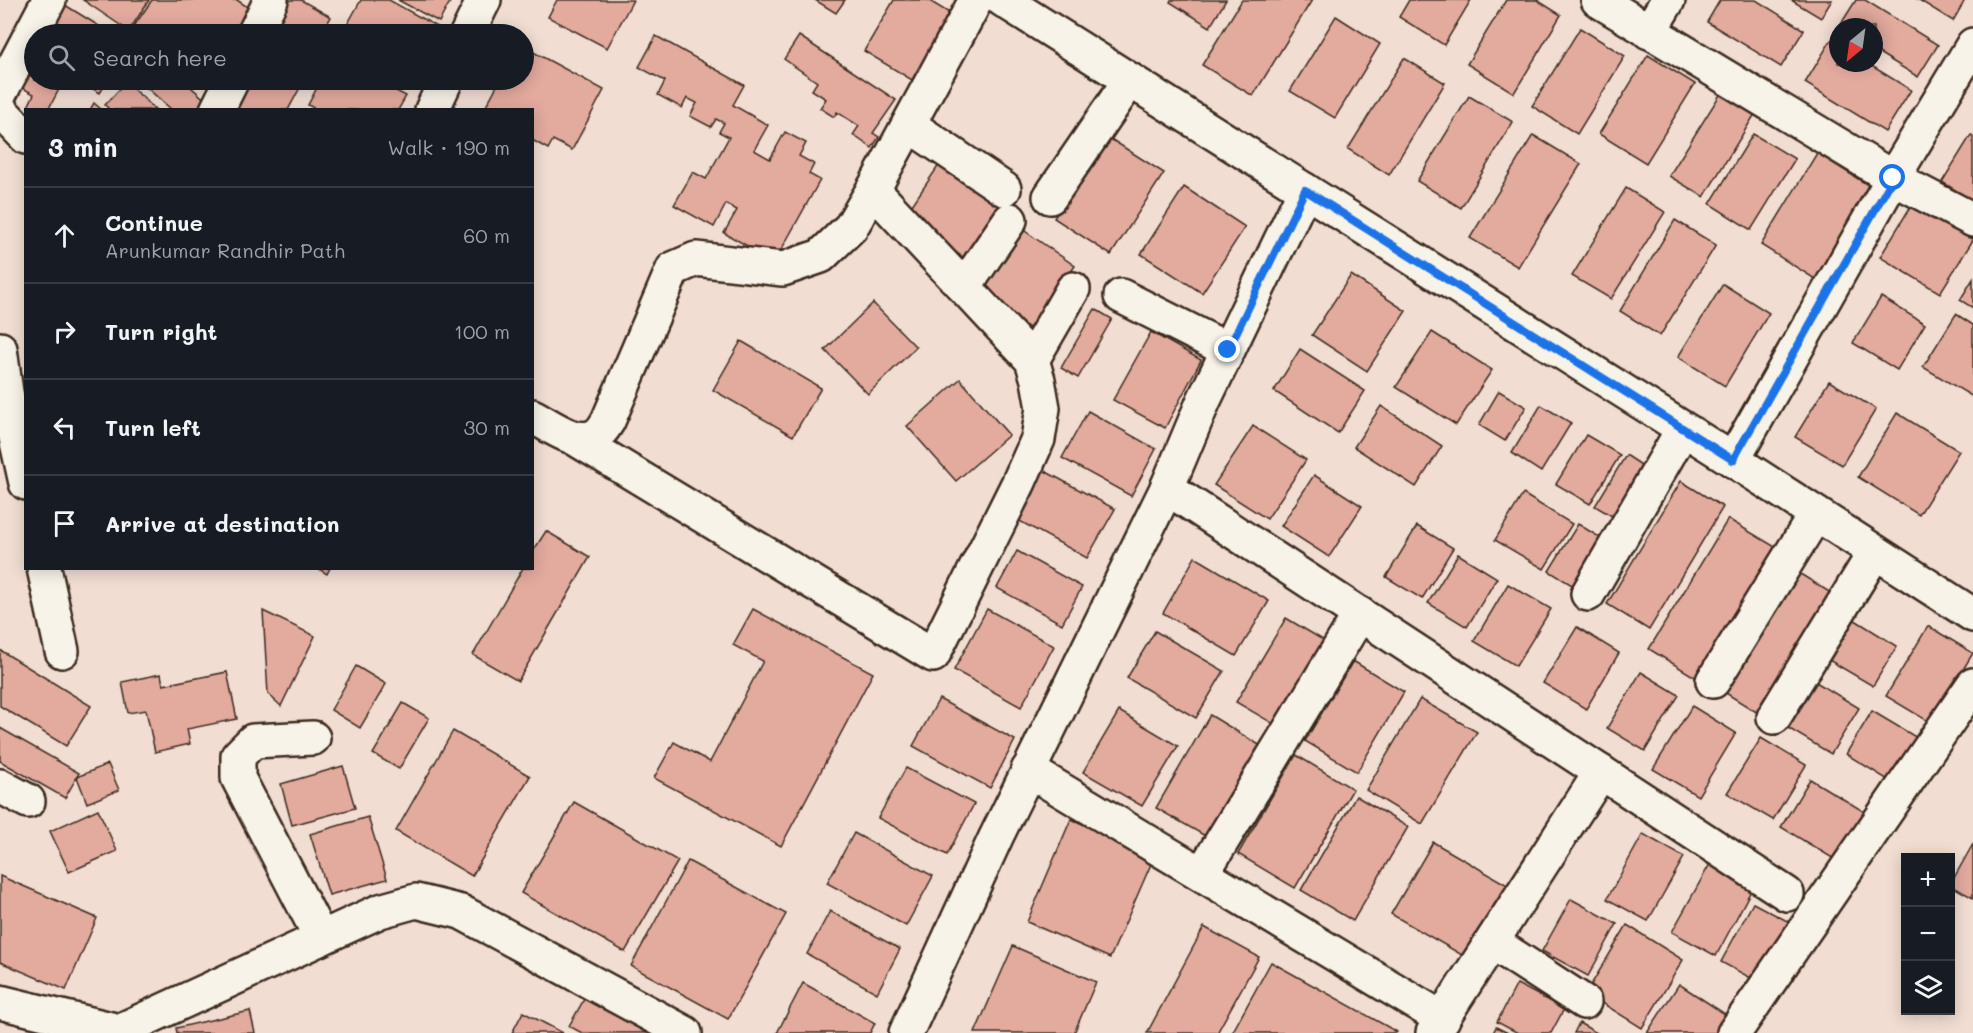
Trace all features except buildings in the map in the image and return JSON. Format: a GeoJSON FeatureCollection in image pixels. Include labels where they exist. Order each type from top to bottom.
{"type":"FeatureCollection","features":[{"type":"Feature","properties":{"kind":"street"},"geometry":{"type":"LineString","coordinates":[[36,24],[49,0]]}},
{"type":"Feature","properties":{"kind":"street"},"geometry":{"type":"LineString","coordinates":[[259,24],[271,0]]}},
{"type":"Feature","properties":{"kind":"street"},"geometry":{"type":"LineString","coordinates":[[472,24],[484,0]]}},
{"type":"Feature","properties":{"kind":"street"},"geometry":{"type":"LineString","coordinates":[[576,439],[598,435],[608,421],[673,270],[696,259],[783,270],[821,256],[851,227],[976,0]]}},
{"type":"Feature","properties":{"kind":"street"},"geometry":{"type":"LineString","coordinates":[[1003,0],[1733,460],[1973,615]]}},
{"type":"Feature","properties":{"kind":"street"},"geometry":{"type":"LineString","coordinates":[[1598,0],[1893,178],[1973,220]]}},
{"type":"Feature","properties":{"kind":"street"},"geometry":{"type":"LineString","coordinates":[[1649,32],[1668,0]]}},
{"type":"Feature","properties":{"kind":"street"},"geometry":{"type":"LineString","coordinates":[[1733,460],[1893,178],[1973,45]]}},
{"type":"Feature","properties":{"kind":"street"},"geometry":{"type":"LineString","coordinates":[[0,93],[24,47]]}},
{"type":"Feature","properties":{"kind":"street"},"geometry":{"type":"LineString","coordinates":[[1050,197],[1130,80]]}},
{"type":"Feature","properties":{"kind":"street"},"geometry":{"type":"LineString","coordinates":[[218,108],[227,90]]}},
{"type":"Feature","properties":{"kind":"street"},"geometry":{"type":"LineString","coordinates":[[433,108],[441,90]]}},
{"type":"Feature","properties":{"kind":"street"},"geometry":{"type":"LineString","coordinates":[[0,111],[24,135]]}},
{"type":"Feature","properties":{"kind":"street"},"geometry":{"type":"LineString","coordinates":[[909,125],[1007,205],[965,286]]}},
{"type":"Feature","properties":{"kind":"street"},"geometry":{"type":"LineString","coordinates":[[534,417],[576,439],[933,655],[1018,484],[1038,439],[1043,408],[1032,360],[873,190]]}},
{"type":"Feature","properties":{"kind":"street"},"geometry":{"type":"LineString","coordinates":[[906,1033],[996,837],[1167,488],[1204,400],[1305,190]]}},
{"type":"Feature","properties":{"kind":"street"},"geometry":{"type":"LineString","coordinates":[[1032,360],[1073,289]]}},
{"type":"Feature","properties":{"kind":"street"},"geometry":{"type":"LineString","coordinates":[[1121,296],[1228,350]]}},
{"type":"Feature","properties":{"kind":"street"},"geometry":{"type":"LineString","coordinates":[[0,349],[24,472]]}},
{"type":"Feature","properties":{"kind":"street"},"geometry":{"type":"LineString","coordinates":[[1588,594],[1683,429]]}},
{"type":"Feature","properties":{"kind":"street"},"geometry":{"type":"LineString","coordinates":[[1167,488],[1787,894]]}},
{"type":"Feature","properties":{"kind":"street"},"geometry":{"type":"LineString","coordinates":[[1713,681],[1816,514]]}},
{"type":"Feature","properties":{"kind":"street"},"geometry":{"type":"LineString","coordinates":[[1774,717],[1875,552]]}},
{"type":"Feature","properties":{"kind":"street"},"geometry":{"type":"LineString","coordinates":[[44,570],[62,651]]}},
{"type":"Feature","properties":{"kind":"street"},"geometry":{"type":"LineString","coordinates":[[1202,874],[1360,614]]}},
{"type":"Feature","properties":{"kind":"street"},"geometry":{"type":"LineString","coordinates":[[1734,1033],[1973,685]]}},
{"type":"Feature","properties":{"kind":"street"},"geometry":{"type":"LineString","coordinates":[[313,738],[253,741],[238,756],[238,778],[321,938]]}},
{"type":"Feature","properties":{"kind":"street"},"geometry":{"type":"LineString","coordinates":[[1029,770],[1202,874],[1438,1026],[1601,772]]}},
{"type":"Feature","properties":{"kind":"street"},"geometry":{"type":"LineString","coordinates":[[0,786],[28,801]]}},
{"type":"Feature","properties":{"kind":"street"},"geometry":{"type":"LineString","coordinates":[[0,1002],[119,1032],[380,911],[416,901],[460,912],[685,1033]]}},
{"type":"Feature","properties":{"kind":"street"},"geometry":{"type":"LineString","coordinates":[[1492,942],[1584,1002]]}},
{"type":"Feature","properties":{"kind":"route"},"geometry":{"type":"LineString","coordinates":[[1228,350],[1305,190],[1733,460],[1893,178]]}}]}
